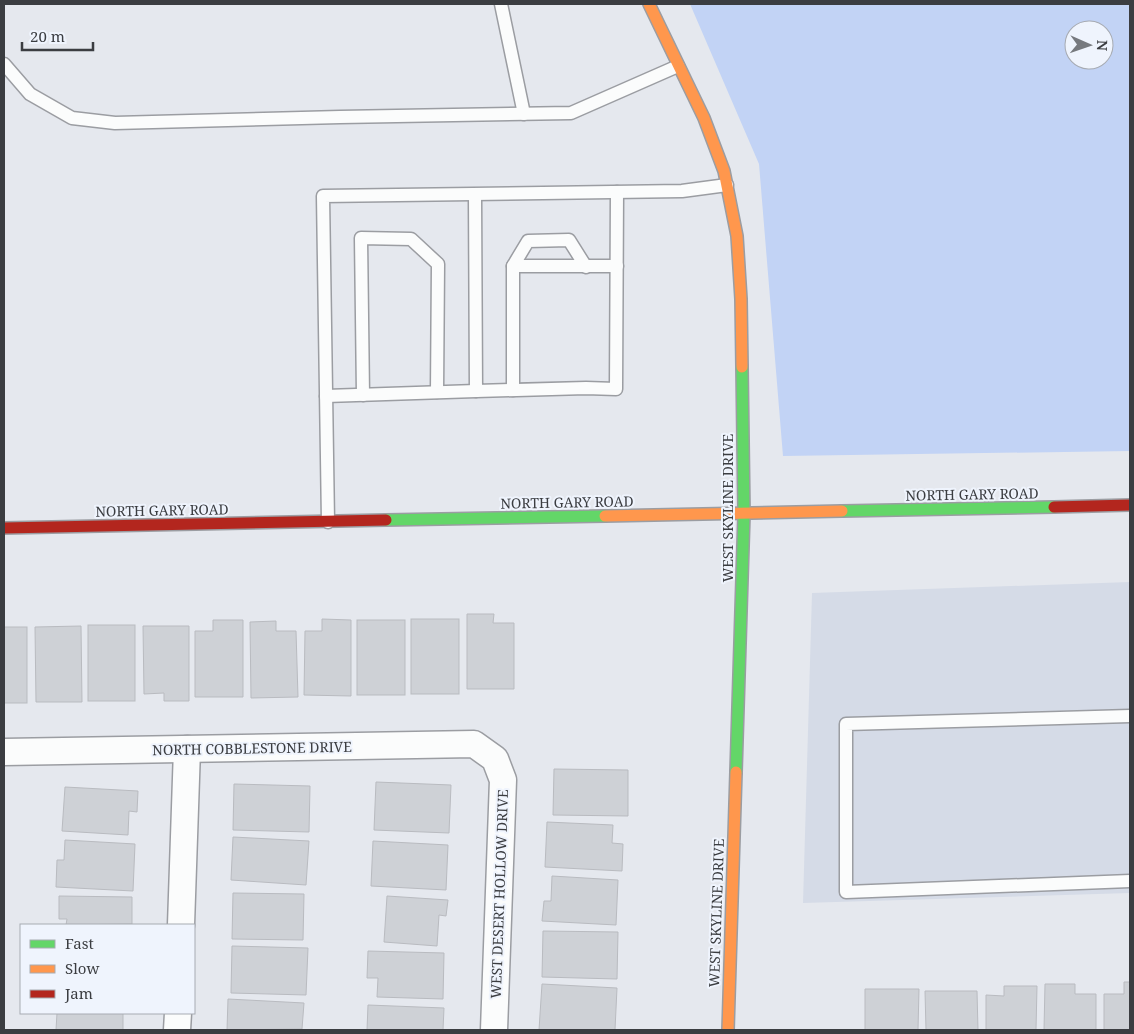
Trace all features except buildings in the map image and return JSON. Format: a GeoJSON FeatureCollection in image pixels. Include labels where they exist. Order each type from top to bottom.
{"type":"FeatureCollection","features":[{"type":"Feature","properties":{"kind":"main road","name":"WEST SKYLINE DRIVE"},"geometry":{"type":"LineString","coordinates":[[649,4],[704,118],[724,171],[737,236],[744,514],[728,1030]]}},
{"type":"Feature","properties":{"kind":"main road","name":"NORTH GARY ROAD"},"geometry":{"type":"LineString","coordinates":[[4,528],[1130,505]]}},
{"type":"Feature","properties":{"kind":"street","name":"NORTH COBBLESTONE DRIVE"},"geometry":{"type":"LineString","coordinates":[[4,752],[474,744],[495,758]]}},
{"type":"Feature","properties":{"kind":"street"},"geometry":{"type":"LineString","coordinates":[[181,924],[187,749]]}},
{"type":"Feature","properties":{"kind":"street","name":"WEST DESERT HOLLOW DRIVE"},"geometry":{"type":"LineString","coordinates":[[494,1030],[503,780],[495,758]]}},
{"type":"Feature","properties":{"kind":"street"},"geometry":{"type":"LineString","coordinates":[[177,1030],[178,1014]]}},
{"type":"Feature","properties":{"kind":"lane"},"geometry":{"type":"LineString","coordinates":[[501,4],[524,114]]}},
{"type":"Feature","properties":{"kind":"lane"},"geometry":{"type":"LineString","coordinates":[[4,64],[30,94],[72,118],[115,123],[340,117],[571,114],[678,66]]}},
{"type":"Feature","properties":{"kind":"lane"},"geometry":{"type":"LineString","coordinates":[[328,522],[322,196],[682,192],[727,185]]}},
{"type":"Feature","properties":{"kind":"lane"},"geometry":{"type":"LineString","coordinates":[[326,396],[586,388],[616,389],[618,192]]}},
{"type":"Feature","properties":{"kind":"lane"},"geometry":{"type":"LineString","coordinates":[[475,194],[476,391]]}},
{"type":"Feature","properties":{"kind":"lane"},"geometry":{"type":"LineString","coordinates":[[363,395],[361,238],[411,239],[438,264],[437,392]]}},
{"type":"Feature","properties":{"kind":"lane"},"geometry":{"type":"LineString","coordinates":[[513,390],[513,266],[528,241],[569,240],[586,267]]}},
{"type":"Feature","properties":{"kind":"lane"},"geometry":{"type":"LineString","coordinates":[[513,266],[617,266]]}},
{"type":"Feature","properties":{"kind":"lane"},"geometry":{"type":"LineString","coordinates":[[1130,716],[846,724],[846,892],[1130,882]]}},
{"type":"Feature","properties":{"kind":"shaded area"},"geometry":{"type":"Polygon","coordinates":[[[690,4],[1130,4],[1130,451],[783,456],[759,164],[690,4]]]}},
{"type":"Feature","properties":{"kind":"shaded area"},"geometry":{"type":"Polygon","coordinates":[[[1130,582],[1130,893],[803,903],[812,593],[1130,582]]]}},
{"type":"Feature","properties":{"kind":"traffic: fast"},"geometry":{"type":"LineString","coordinates":[[736,772],[744,514],[742,367]]}},
{"type":"Feature","properties":{"kind":"traffic: fast"},"geometry":{"type":"LineString","coordinates":[[842,511],[1054,507]]}},
{"type":"Feature","properties":{"kind":"traffic: fast"},"geometry":{"type":"LineString","coordinates":[[386,520],[605,516]]}},
{"type":"Feature","properties":{"kind":"traffic: slow"},"geometry":{"type":"LineString","coordinates":[[649,4],[704,118],[724,171],[737,236],[741,299],[742,367]]}},
{"type":"Feature","properties":{"kind":"traffic: slow"},"geometry":{"type":"LineString","coordinates":[[605,516],[842,511]]}},
{"type":"Feature","properties":{"kind":"traffic: slow"},"geometry":{"type":"LineString","coordinates":[[728,1030],[736,772]]}},
{"type":"Feature","properties":{"kind":"traffic: jam"},"geometry":{"type":"LineString","coordinates":[[1054,507],[1130,505]]}},
{"type":"Feature","properties":{"kind":"traffic: jam"},"geometry":{"type":"LineString","coordinates":[[4,528],[386,520]]}}]}
